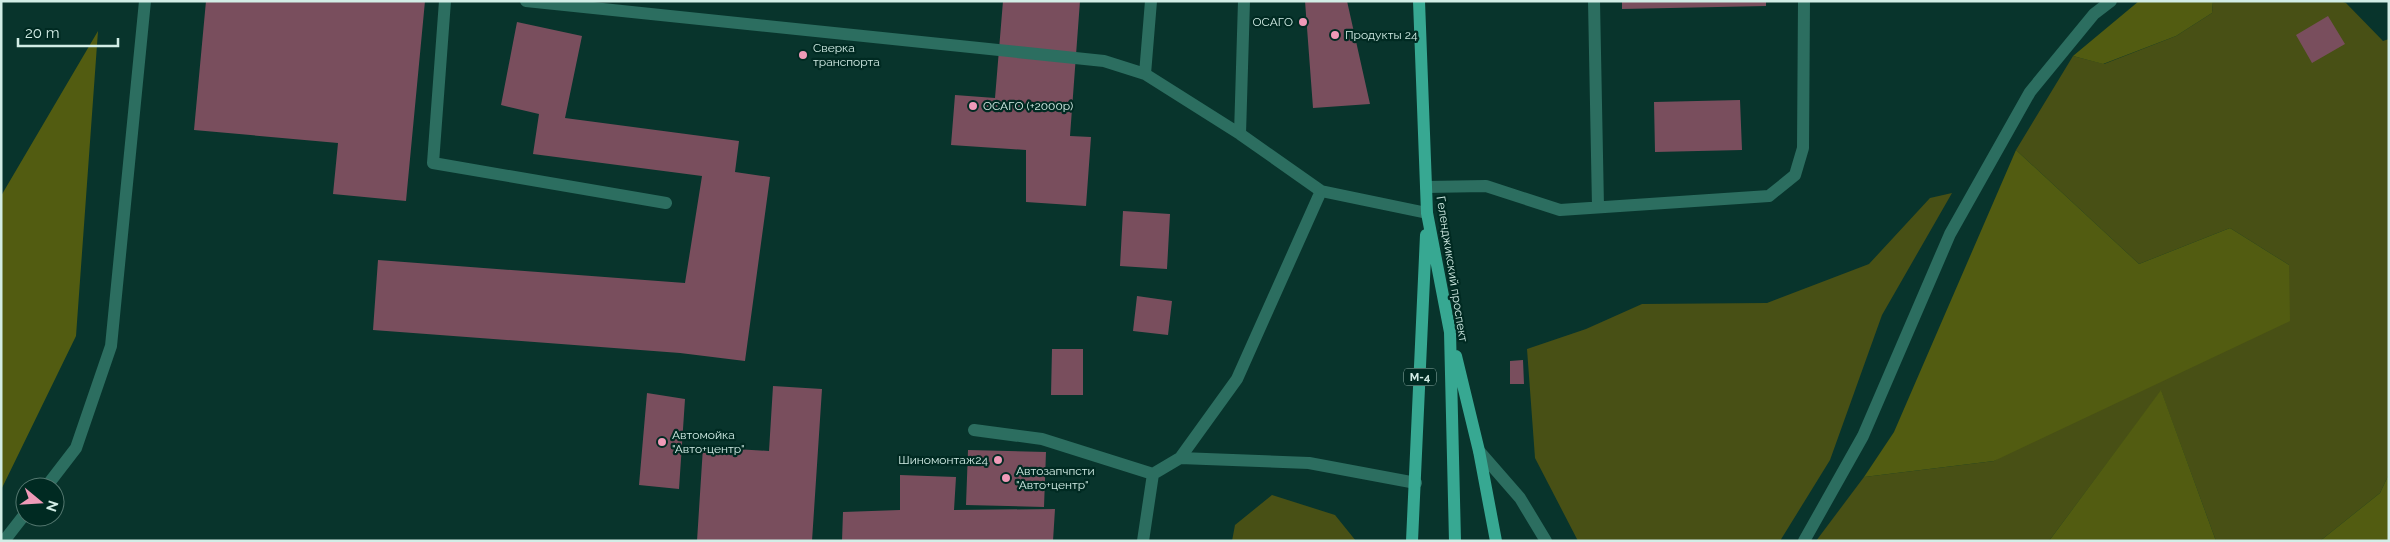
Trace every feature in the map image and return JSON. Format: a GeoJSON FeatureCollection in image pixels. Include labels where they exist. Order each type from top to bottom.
{"type":"FeatureCollection","features":[{"type":"Feature","properties":{"kind":"main road","name":"Геленджикский проспект"},"geometry":{"type":"LineString","coordinates":[[1417,5],[1427,213],[1450,332],[1455,541]]}},
{"type":"Feature","properties":{"kind":"main road","name":"М-4"},"geometry":{"type":"LineString","coordinates":[[1412,541],[1427,213]]}},
{"type":"Feature","properties":{"kind":"main road"},"geometry":{"type":"LineString","coordinates":[[1450,332],[1479,451],[1496,541]]}},
{"type":"Feature","properties":{"kind":"street"},"geometry":{"type":"LineString","coordinates":[[54,477],[76,448],[111,346],[145,1]]}},
{"type":"Feature","properties":{"kind":"street"},"geometry":{"type":"LineString","coordinates":[[445,1],[434,163],[666,203]]}},
{"type":"Feature","properties":{"kind":"street"},"geometry":{"type":"LineString","coordinates":[[526,1],[1104,61],[1145,74],[1240,134],[1321,191],[1427,213]]}},
{"type":"Feature","properties":{"kind":"street"},"geometry":{"type":"LineString","coordinates":[[1145,74],[1152,1]]}},
{"type":"Feature","properties":{"kind":"street"},"geometry":{"type":"LineString","coordinates":[[1240,134],[1244,1]]}},
{"type":"Feature","properties":{"kind":"street"},"geometry":{"type":"LineString","coordinates":[[1594,1],[1598,207]]}},
{"type":"Feature","properties":{"kind":"street"},"geometry":{"type":"LineString","coordinates":[[1426,188],[1486,186],[1560,210],[1769,196],[1795,175],[1803,148],[1804,1]]}},
{"type":"Feature","properties":{"kind":"street"},"geometry":{"type":"LineString","coordinates":[[1804,541],[1863,436],[1950,234],[2030,92],[2094,14],[2111,1]]}},
{"type":"Feature","properties":{"kind":"street"},"geometry":{"type":"LineString","coordinates":[[974,430],[1042,439],[1153,474],[1180,458],[1237,379],[1321,191]]}},
{"type":"Feature","properties":{"kind":"street"},"geometry":{"type":"LineString","coordinates":[[1479,451],[1520,498],[1546,541]]}},
{"type":"Feature","properties":{"kind":"street"},"geometry":{"type":"LineString","coordinates":[[1180,458],[1309,463],[1416,483]]}},
{"type":"Feature","properties":{"kind":"street"},"geometry":{"type":"LineString","coordinates":[[1143,541],[1153,474]]}},
{"type":"Feature","properties":{"kind":"street"},"geometry":{"type":"LineString","coordinates":[[4,541],[15,527]]}},
{"type":"Feature","properties":{"kind":"green space"},"geometry":{"type":"Polygon","coordinates":[[[2139,1],[2213,1],[2212,13],[2176,36],[2103,64],[2073,56],[2139,1]]]}},
{"type":"Feature","properties":{"kind":"green space"},"geometry":{"type":"Polygon","coordinates":[[[2213,1],[2340,1],[2346,3],[2383,41],[2389,39],[2389,474],[2380,493],[2320,541],[2216,541],[2161,391],[2049,541],[1816,541],[1864,477],[1994,461],[2289,265],[2230,228],[2139,264],[2016,150],[2073,56],[2104,64],[2176,36],[2212,13],[2213,1]]]}},
{"type":"Feature","properties":{"kind":"green space"},"geometry":{"type":"Polygon","coordinates":[[[98,31],[76,336],[1,490],[1,196],[98,31]]]}},
{"type":"Feature","properties":{"kind":"green space"},"geometry":{"type":"Polygon","coordinates":[[[2016,150],[2139,264],[2230,228],[2289,265],[2290,321],[1994,461],[1864,477],[1894,432],[2016,150]]]}},
{"type":"Feature","properties":{"kind":"green space"},"geometry":{"type":"Polygon","coordinates":[[[1952,193],[1882,315],[1830,460],[1780,541],[1578,541],[1535,458],[1527,349],[1586,329],[1642,304],[1767,303],[1869,264],[1930,198],[1952,193]]]}},
{"type":"Feature","properties":{"kind":"green space"},"geometry":{"type":"Polygon","coordinates":[[[2161,390],[2216,541],[2049,541],[2161,390]]]}},
{"type":"Feature","properties":{"kind":"green space"},"geometry":{"type":"Polygon","coordinates":[[[2389,474],[2389,541],[2320,541],[2380,493],[2389,474]]]}},
{"type":"Feature","properties":{"kind":"green space"},"geometry":{"type":"Polygon","coordinates":[[[1272,495],[1335,515],[1356,541],[1232,541],[1235,525],[1272,495]]]}},
{"type":"Feature","properties":{"kind":"building"},"geometry":{"type":"Polygon","coordinates":[[[206,1],[425,1],[406,201],[333,194],[338,143],[194,130],[206,1]]]}},
{"type":"Feature","properties":{"kind":"building"},"geometry":{"type":"Polygon","coordinates":[[[1003,1],[1080,1],[1070,136],[1091,137],[1086,206],[1026,202],[1026,150],[951,145],[955,95],[995,98],[1003,1]]]}},
{"type":"Feature","properties":{"kind":"building"},"geometry":{"type":"Polygon","coordinates":[[[1305,1],[1347,1],[1370,104],[1313,108],[1305,1]]]}},
{"type":"Feature","properties":{"kind":"building"},"geometry":{"type":"Polygon","coordinates":[[[1622,1],[1766,1],[1766,6],[1622,9],[1622,1]]]}},
{"type":"Feature","properties":{"kind":"building"},"geometry":{"type":"Polygon","coordinates":[[[2328,16],[2345,44],[2312,63],[2296,35],[2328,16]]]}},
{"type":"Feature","properties":{"kind":"building"},"geometry":{"type":"Polygon","coordinates":[[[517,22],[582,36],[565,118],[739,141],[735,172],[770,177],[745,361],[680,353],[373,330],[378,260],[685,283],[702,176],[533,154],[539,114],[501,105],[517,22]]]}},
{"type":"Feature","properties":{"kind":"building"},"geometry":{"type":"Polygon","coordinates":[[[1740,100],[1742,150],[1655,152],[1654,102],[1740,100]]]}},
{"type":"Feature","properties":{"kind":"building"},"geometry":{"type":"Polygon","coordinates":[[[1123,211],[1170,214],[1167,269],[1120,266],[1123,211]]]}},
{"type":"Feature","properties":{"kind":"building"},"geometry":{"type":"Polygon","coordinates":[[[1137,296],[1172,301],[1168,335],[1133,331],[1137,296]]]}},
{"type":"Feature","properties":{"kind":"building"},"geometry":{"type":"Polygon","coordinates":[[[1052,349],[1083,349],[1083,395],[1051,395],[1052,349]]]}},
{"type":"Feature","properties":{"kind":"building"},"geometry":{"type":"Polygon","coordinates":[[[1523,360],[1524,384],[1510,384],[1510,361],[1523,360]]]}},
{"type":"Feature","properties":{"kind":"building"},"geometry":{"type":"Polygon","coordinates":[[[773,386],[822,389],[812,541],[697,541],[703,447],[769,451],[773,386]]]}},
{"type":"Feature","properties":{"kind":"building","name":"Автомойка \"Авто+центр\""},"geometry":{"type":"Polygon","coordinates":[[[647,393],[685,399],[679,489],[639,485],[647,393]]]}},
{"type":"Feature","properties":{"kind":"building","name":"Автозапчпсти \"Авто+центр\""},"geometry":{"type":"Polygon","coordinates":[[[968,450],[1046,452],[1044,507],[966,505],[968,450]]]}},
{"type":"Feature","properties":{"kind":"building"},"geometry":{"type":"Polygon","coordinates":[[[900,475],[956,477],[954,510],[1055,509],[1053,541],[842,541],[843,512],[900,510],[900,475]]]}},
{"type":"Feature","properties":{"kind":"place","name":"ОСАГО"},"geometry":{"type":"Point","coordinates":[1303,22]}},
{"type":"Feature","properties":{"kind":"place","name":"Продукты 24"},"geometry":{"type":"Point","coordinates":[1335,35]}},
{"type":"Feature","properties":{"kind":"place","name":"Сверка транспорта"},"geometry":{"type":"Point","coordinates":[803,55]}},
{"type":"Feature","properties":{"kind":"place","name":"ОСАГО (+2000р)"},"geometry":{"type":"Point","coordinates":[973,106]}},
{"type":"Feature","properties":{"kind":"place","name":"Автомойка \"Авто+центр\""},"geometry":{"type":"Point","coordinates":[662,442]}},
{"type":"Feature","properties":{"kind":"place","name":"Шиномонтаж24"},"geometry":{"type":"Point","coordinates":[998,460]}},
{"type":"Feature","properties":{"kind":"place","name":"Автозапчпсти \"Авто+центр\""},"geometry":{"type":"Point","coordinates":[1006,478]}}]}
